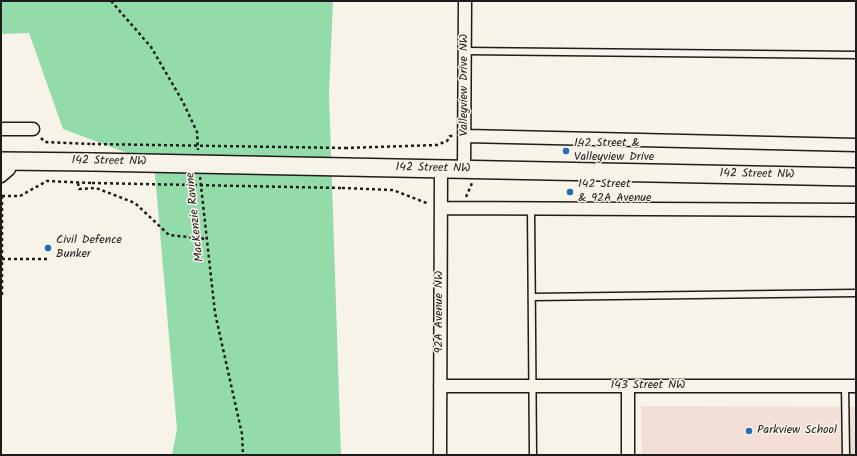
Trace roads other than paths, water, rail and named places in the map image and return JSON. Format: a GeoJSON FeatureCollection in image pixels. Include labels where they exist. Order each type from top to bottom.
{"type":"FeatureCollection","features":[{"type":"Feature","properties":{"kind":"main road","name":"142 Street NW"},"geometry":{"type":"LineString","coordinates":[[6,161],[856,177]]}},
{"type":"Feature","properties":{"kind":"street","name":"Valleyview Drive NW"},"geometry":{"type":"LineString","coordinates":[[464,170],[466,136],[465,1]]}},
{"type":"Feature","properties":{"kind":"street"},"geometry":{"type":"LineString","coordinates":[[1,129],[33,129]]}},
{"type":"Feature","properties":{"kind":"street"},"geometry":{"type":"LineString","coordinates":[[466,136],[856,145]]}},
{"type":"Feature","properties":{"kind":"street","name":"142 Street NW"},"geometry":{"type":"LineString","coordinates":[[1,176],[9,169],[6,161]]}},
{"type":"Feature","properties":{"kind":"street","name":"92A Avenue NW"},"geometry":{"type":"LineString","coordinates":[[440,455],[441,169]]}},
{"type":"Feature","properties":{"kind":"street"},"geometry":{"type":"LineString","coordinates":[[441,208],[856,210]]}},
{"type":"Feature","properties":{"kind":"street","name":"143 Street NW"},"geometry":{"type":"LineString","coordinates":[[440,386],[850,386]]}},
{"type":"Feature","properties":{"kind":"street"},"geometry":{"type":"LineString","coordinates":[[628,386],[628,455]]}},
{"type":"Feature","properties":{"kind":"lane"},"geometry":{"type":"LineString","coordinates":[[465,51],[856,55]]}},
{"type":"Feature","properties":{"kind":"lane"},"geometry":{"type":"LineString","coordinates":[[531,208],[533,455]]}},
{"type":"Feature","properties":{"kind":"lane"},"geometry":{"type":"LineString","coordinates":[[532,297],[856,293]]}},
{"type":"Feature","properties":{"kind":"lane"},"geometry":{"type":"LineString","coordinates":[[846,455],[850,386]]}},
{"type":"Feature","properties":{"kind":"place","name":"142 Street & Valleyview Drive"},"geometry":{"type":"Point","coordinates":[566,151]}},
{"type":"Feature","properties":{"kind":"place","name":"142 Street & 92A Avenue"},"geometry":{"type":"Point","coordinates":[570,192]}},
{"type":"Feature","properties":{"kind":"place","name":"Civil Defence Bunker"},"geometry":{"type":"Point","coordinates":[48,248]}},
{"type":"Feature","properties":{"kind":"place","name":"Parkview School"},"geometry":{"type":"Point","coordinates":[749,431]}}]}
